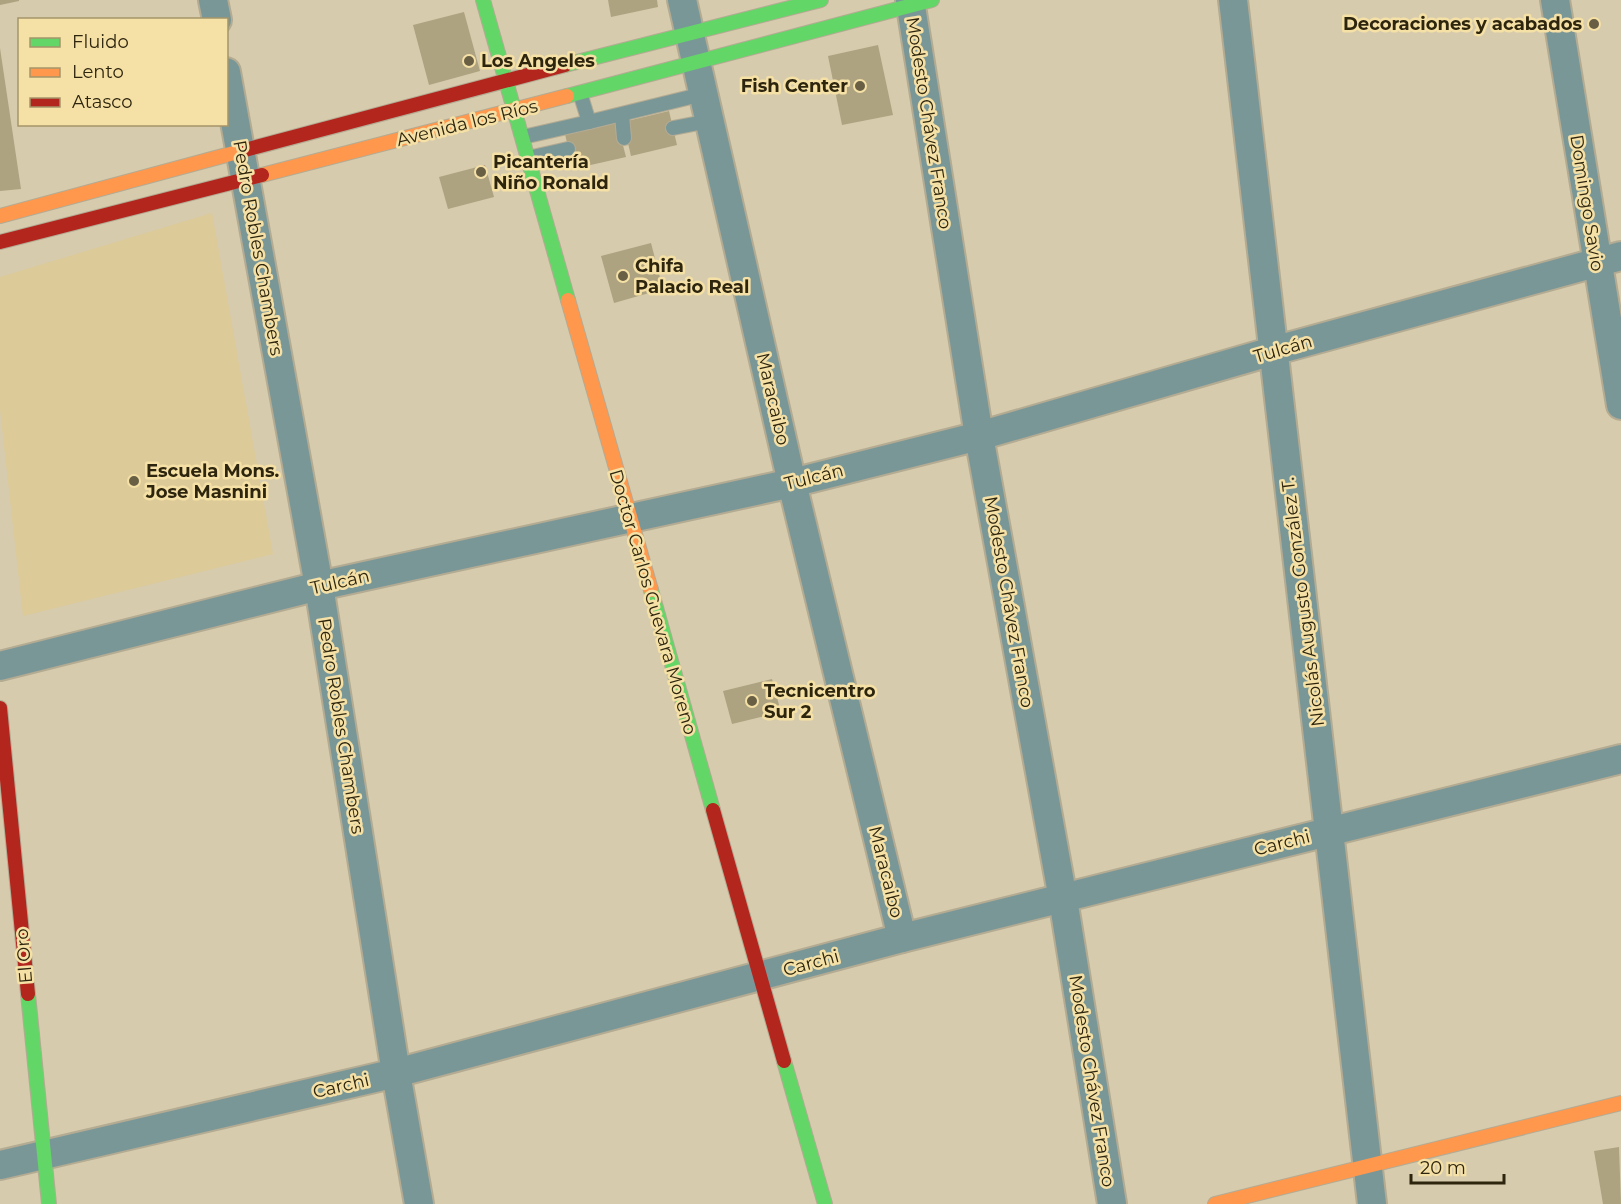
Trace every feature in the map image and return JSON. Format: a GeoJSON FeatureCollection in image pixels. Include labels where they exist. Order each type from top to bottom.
{"type":"FeatureCollection","features":[{"type":"Feature","properties":{"kind":"main road","name":"Doctor Carlos Guevara Moreno"},"geometry":{"type":"LineString","coordinates":[[483,0],[825,1204]]}},
{"type":"Feature","properties":{"kind":"main road","name":"Avenida los Ríos"},"geometry":{"type":"LineString","coordinates":[[0,242],[580,93],[821,0]]}},
{"type":"Feature","properties":{"kind":"main road","name":"Avenida los Ríos"},"geometry":{"type":"LineString","coordinates":[[0,216],[507,80],[692,49],[918,2]]}},
{"type":"Feature","properties":{"kind":"main road","name":"El Oro"},"geometry":{"type":"LineString","coordinates":[[0,708],[49,1204]]}},
{"type":"Feature","properties":{"kind":"main road"},"geometry":{"type":"LineString","coordinates":[[1215,1204],[1621,1103]]}},
{"type":"Feature","properties":{"kind":"street"},"geometry":{"type":"LineString","coordinates":[[213,0],[217,18]]}},
{"type":"Feature","properties":{"kind":"street","name":"Maracaibo"},"geometry":{"type":"LineString","coordinates":[[682,0],[792,483],[902,938]]}},
{"type":"Feature","properties":{"kind":"street","name":"Nicolás Augusto González T."},"geometry":{"type":"LineString","coordinates":[[1233,0],[1372,1204]]}},
{"type":"Feature","properties":{"kind":"street","name":"Domingo Savio"},"geometry":{"type":"LineString","coordinates":[[1555,0],[1609,259],[1621,405]]}},
{"type":"Feature","properties":{"kind":"street","name":"Modesto Chávez Franco"},"geometry":{"type":"LineString","coordinates":[[918,2],[978,436],[1063,899],[1112,1204]]}},
{"type":"Feature","properties":{"kind":"street","name":"Pedro Robles Chambers"},"geometry":{"type":"LineString","coordinates":[[228,83],[319,586],[419,1204]]}},
{"type":"Feature","properties":{"kind":"street","name":"Tulcán"},"geometry":{"type":"LineString","coordinates":[[0,666],[319,586],[792,483],[978,436],[1273,351],[1609,259]]}},
{"type":"Feature","properties":{"kind":"street","name":"Carchi"},"geometry":{"type":"LineString","coordinates":[[0,1165],[396,1073],[902,938],[1621,759]]}},
{"type":"Feature","properties":{"kind":"lane"},"geometry":{"type":"LineString","coordinates":[[580,93],[589,122]]}},
{"type":"Feature","properties":{"kind":"lane"},"geometry":{"type":"LineString","coordinates":[[523,137],[622,115],[706,108]]}},
{"type":"Feature","properties":{"kind":"lane"},"geometry":{"type":"LineString","coordinates":[[673,128],[706,108]]}},
{"type":"Feature","properties":{"kind":"lane"},"geometry":{"type":"LineString","coordinates":[[622,115],[624,138]]}},
{"type":"Feature","properties":{"kind":"lane"},"geometry":{"type":"LineString","coordinates":[[528,158],[568,149]]}},
{"type":"Feature","properties":{"kind":"shaded area","name":"Escuela Mons. Jose Masnini"},"geometry":{"type":"Polygon","coordinates":[[[212,213],[273,554],[23,616],[0,409],[0,277],[212,213]]]}},
{"type":"Feature","properties":{"kind":"building"},"geometry":{"type":"Polygon","coordinates":[[[0,0],[19,0],[19,1],[0,5],[0,0]]]}},
{"type":"Feature","properties":{"kind":"building"},"geometry":{"type":"Polygon","coordinates":[[[608,0],[657,0],[658,7],[611,17],[608,0]]]}},
{"type":"Feature","properties":{"kind":"building"},"geometry":{"type":"Polygon","coordinates":[[[464,12],[480,71],[429,85],[413,25],[464,12]]]}},
{"type":"Feature","properties":{"kind":"building","name":"Fish Center"},"geometry":{"type":"Polygon","coordinates":[[[878,45],[893,115],[842,125],[828,56],[878,45]]]}},
{"type":"Feature","properties":{"kind":"building"},"geometry":{"type":"Polygon","coordinates":[[[0,48],[21,189],[0,191],[0,48]]]}},
{"type":"Feature","properties":{"kind":"building"},"geometry":{"type":"Polygon","coordinates":[[[669,111],[677,145],[631,156],[623,122],[669,111]]]}},
{"type":"Feature","properties":{"kind":"building"},"geometry":{"type":"Polygon","coordinates":[[[617,122],[626,157],[573,169],[565,134],[617,122]]]}},
{"type":"Feature","properties":{"kind":"building"},"geometry":{"type":"Polygon","coordinates":[[[485,165],[494,197],[448,209],[439,177],[485,165]]]}},
{"type":"Feature","properties":{"kind":"building"},"geometry":{"type":"Polygon","coordinates":[[[651,243],[663,289],[614,303],[601,256],[651,243]]]}},
{"type":"Feature","properties":{"kind":"building","name":"Tecnicentro Sur 2"},"geometry":{"type":"Polygon","coordinates":[[[772,679],[781,712],[732,724],[723,691],[772,679]]]}},
{"type":"Feature","properties":{"kind":"building"},"geometry":{"type":"Polygon","coordinates":[[[1619,1147],[1621,1204],[1603,1204],[1594,1151],[1619,1147]]]}},
{"type":"Feature","properties":{"kind":"traffic: fast"},"geometry":{"type":"LineString","coordinates":[[483,0],[568,300]]}},
{"type":"Feature","properties":{"kind":"traffic: fast"},"geometry":{"type":"LineString","coordinates":[[565,65],[821,0]]}},
{"type":"Feature","properties":{"kind":"traffic: fast"},"geometry":{"type":"LineString","coordinates":[[567,96],[932,0]]}},
{"type":"Feature","properties":{"kind":"traffic: fast"},"geometry":{"type":"LineString","coordinates":[[651,590],[713,810]]}},
{"type":"Feature","properties":{"kind":"traffic: fast"},"geometry":{"type":"LineString","coordinates":[[28,994],[49,1204]]}},
{"type":"Feature","properties":{"kind":"traffic: fast"},"geometry":{"type":"LineString","coordinates":[[784,1061],[825,1204]]}},
{"type":"Feature","properties":{"kind":"traffic: slow"},"geometry":{"type":"LineString","coordinates":[[262,175],[567,96]]}},
{"type":"Feature","properties":{"kind":"traffic: slow"},"geometry":{"type":"LineString","coordinates":[[0,216],[245,150]]}},
{"type":"Feature","properties":{"kind":"traffic: slow"},"geometry":{"type":"LineString","coordinates":[[568,300],[651,590]]}},
{"type":"Feature","properties":{"kind":"traffic: slow"},"geometry":{"type":"LineString","coordinates":[[1215,1204],[1621,1103]]}},
{"type":"Feature","properties":{"kind":"traffic: jam"},"geometry":{"type":"LineString","coordinates":[[245,150],[565,65]]}},
{"type":"Feature","properties":{"kind":"traffic: jam"},"geometry":{"type":"LineString","coordinates":[[0,242],[262,175]]}},
{"type":"Feature","properties":{"kind":"traffic: jam"},"geometry":{"type":"LineString","coordinates":[[0,708],[28,994]]}},
{"type":"Feature","properties":{"kind":"traffic: jam"},"geometry":{"type":"LineString","coordinates":[[713,810],[784,1061]]}},
{"type":"Feature","properties":{"kind":"place","name":"Decoraciones y acabados"},"geometry":{"type":"Point","coordinates":[1594,24]}},
{"type":"Feature","properties":{"kind":"place","name":"Los Angeles"},"geometry":{"type":"Point","coordinates":[469,61]}},
{"type":"Feature","properties":{"kind":"place","name":"Fish Center"},"geometry":{"type":"Point","coordinates":[860,86]}},
{"type":"Feature","properties":{"kind":"place","name":"Picantería Niño Ronald"},"geometry":{"type":"Point","coordinates":[481,172]}},
{"type":"Feature","properties":{"kind":"place","name":"Chifa Palacio Real"},"geometry":{"type":"Point","coordinates":[623,276]}},
{"type":"Feature","properties":{"kind":"place","name":"Escuela Mons. Jose Masnini"},"geometry":{"type":"Point","coordinates":[134,481]}},
{"type":"Feature","properties":{"kind":"place","name":"Tecnicentro Sur 2"},"geometry":{"type":"Point","coordinates":[752,701]}}]}
